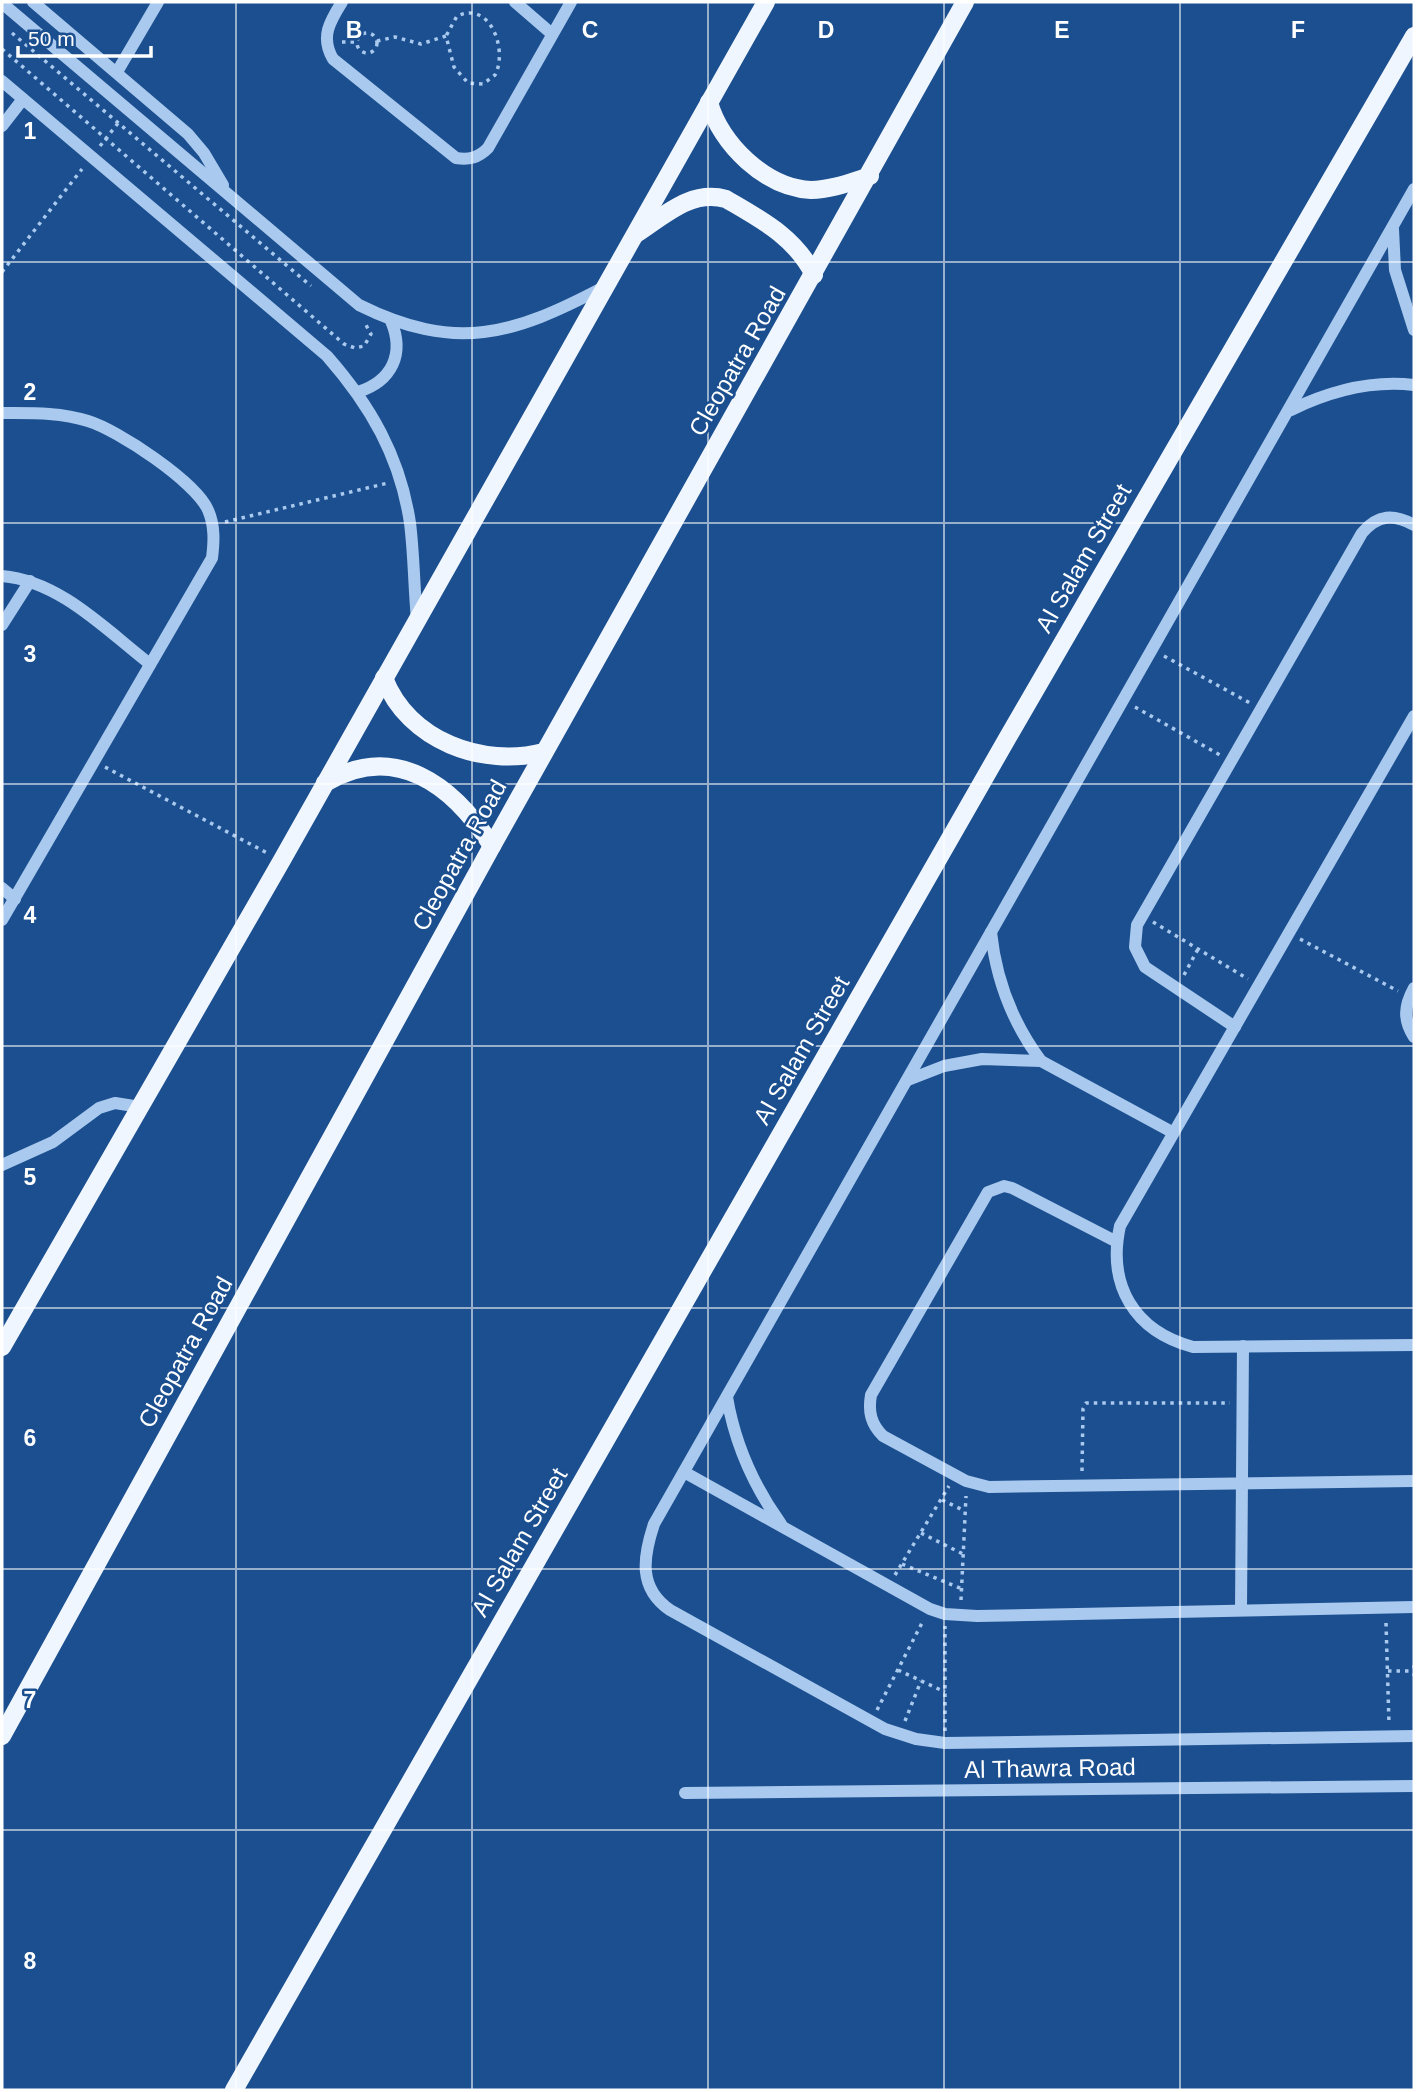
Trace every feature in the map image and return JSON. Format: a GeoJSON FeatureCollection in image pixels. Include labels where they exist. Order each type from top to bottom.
{"type":"FeatureCollection","features":[{"type":"Feature","properties":{"kind":"main road","name":"Cleopatra Road"},"geometry":{"type":"LineString","coordinates":[[2,1736],[544,752],[870,176],[965,2]]}},
{"type":"Feature","properties":{"kind":"main road"},"geometry":{"type":"LineString","coordinates":[[2,1347],[282,860],[709,102],[760,4]]}},
{"type":"Feature","properties":{"kind":"main road","name":"Al Salam Street"},"geometry":{"type":"LineString","coordinates":[[234,2090],[1008,737],[1414,36]]}},
{"type":"Feature","properties":{"kind":"main road"},"geometry":{"type":"LineString","coordinates":[[709,102],[722,135],[737,155],[788,185],[822,190],[870,176]]}},
{"type":"Feature","properties":{"kind":"main road"},"geometry":{"type":"LineString","coordinates":[[633,236],[686,202],[716,196],[726,199],[786,236],[802,254],[814,275]]}},
{"type":"Feature","properties":{"kind":"main road"},"geometry":{"type":"LineString","coordinates":[[384,678],[399,708],[414,722],[463,750],[504,758],[544,752]]}},
{"type":"Feature","properties":{"kind":"main road"},"geometry":{"type":"LineString","coordinates":[[325,783],[357,767],[383,766],[409,771],[453,798],[476,821],[492,846]]}},
{"type":"Feature","properties":{"kind":"street"},"geometry":{"type":"LineString","coordinates":[[33,2],[188,134],[204,153],[228,195]]}},
{"type":"Feature","properties":{"kind":"street"},"geometry":{"type":"LineString","coordinates":[[117,72],[158,2]]}},
{"type":"Feature","properties":{"kind":"street"},"geometry":{"type":"LineString","coordinates":[[342,2],[326,32],[328,51],[333,59],[456,158],[474,158],[488,148],[571,2]]}},
{"type":"Feature","properties":{"kind":"street"},"geometry":{"type":"LineString","coordinates":[[516,2],[552,34]]}},
{"type":"Feature","properties":{"kind":"street"},"geometry":{"type":"LineString","coordinates":[[2,3],[359,305],[391,321],[432,332],[474,334],[516,327],[555,312],[604,287]]}},
{"type":"Feature","properties":{"kind":"street"},"geometry":{"type":"LineString","coordinates":[[2,81],[327,356],[358,392],[390,449],[401,480],[410,524],[417,620]]}},
{"type":"Feature","properties":{"kind":"street"},"geometry":{"type":"LineString","coordinates":[[2,126],[23,99]]}},
{"type":"Feature","properties":{"kind":"street"},"geometry":{"type":"LineString","coordinates":[[1414,189],[1291,410],[684,1472],[649,1538],[644,1567],[650,1593],[670,1611],[899,1735],[945,1743],[1414,1736]]}},
{"type":"Feature","properties":{"kind":"street"},"geometry":{"type":"LineString","coordinates":[[1393,227],[1395,270],[1414,330]]}},
{"type":"Feature","properties":{"kind":"street"},"geometry":{"type":"LineString","coordinates":[[358,392],[379,383],[394,366],[398,351],[397,335],[391,321]]}},
{"type":"Feature","properties":{"kind":"street"},"geometry":{"type":"LineString","coordinates":[[1291,410],[1347,389],[1387,384],[1414,385]]}},
{"type":"Feature","properties":{"kind":"street"},"geometry":{"type":"LineString","coordinates":[[2,413],[46,413],[88,421],[128,439],[200,495],[213,525],[212,558],[2,920]]}},
{"type":"Feature","properties":{"kind":"street"},"geometry":{"type":"LineString","coordinates":[[1235,1027],[1153,974],[1139,958],[1135,936],[1142,915],[1362,533],[1378,519],[1389,516],[1400,517],[1414,525]]}},
{"type":"Feature","properties":{"kind":"street"},"geometry":{"type":"LineString","coordinates":[[2,576],[30,581],[58,593],[150,664]]}},
{"type":"Feature","properties":{"kind":"street"},"geometry":{"type":"LineString","coordinates":[[2,625],[30,581]]}},
{"type":"Feature","properties":{"kind":"street"},"geometry":{"type":"LineString","coordinates":[[1414,716],[1172,1132],[1120,1226],[1116,1242],[1120,1280],[1138,1316],[1154,1331],[1172,1341],[1193,1347],[1414,1345]]}},
{"type":"Feature","properties":{"kind":"street"},"geometry":{"type":"LineString","coordinates":[[2,888],[15,899]]}},
{"type":"Feature","properties":{"kind":"street"},"geometry":{"type":"LineString","coordinates":[[991,932],[1003,991],[1018,1027],[1041,1060],[1172,1132]]}},
{"type":"Feature","properties":{"kind":"street"},"geometry":{"type":"LineString","coordinates":[[1412,992],[1406,1019],[1414,1037]]}},
{"type":"Feature","properties":{"kind":"street"},"geometry":{"type":"LineString","coordinates":[[908,1080],[944,1066],[982,1059],[1041,1060]]}},
{"type":"Feature","properties":{"kind":"street"},"geometry":{"type":"LineString","coordinates":[[2,1165],[53,1142],[107,1105],[123,1103],[140,1107]]}},
{"type":"Feature","properties":{"kind":"street"},"geometry":{"type":"LineString","coordinates":[[1116,1242],[1012,1188],[995,1188],[982,1198],[876,1385],[869,1406],[876,1428],[883,1436],[961,1478],[989,1487],[1414,1481]]}},
{"type":"Feature","properties":{"kind":"street"},"geometry":{"type":"LineString","coordinates":[[1241,1610],[1242,1346]]}},
{"type":"Feature","properties":{"kind":"street"},"geometry":{"type":"LineString","coordinates":[[727,1397],[734,1432],[746,1466],[783,1527]]}},
{"type":"Feature","properties":{"kind":"street"},"geometry":{"type":"LineString","coordinates":[[684,1472],[930,1609],[945,1614],[961,1616],[1414,1607]]}},
{"type":"Feature","properties":{"kind":"street","name":"Al Thawra Road"},"geometry":{"type":"LineString","coordinates":[[685,1793],[1414,1786]]}},
{"type":"Feature","properties":{"kind":"path"},"geometry":{"type":"LineString","coordinates":[[377,41],[395,37],[421,44],[446,36],[457,16],[471,12],[490,22],[499,53],[499,68],[495,75],[483,84],[467,83],[454,67],[446,36]]}},
{"type":"Feature","properties":{"kind":"path"},"geometry":{"type":"LineString","coordinates":[[2,25],[315,289]]}},
{"type":"Feature","properties":{"kind":"path"},"geometry":{"type":"LineString","coordinates":[[363,34],[373,35],[377,41],[375,48],[369,52],[362,51],[358,46],[359,38],[363,34]]}},
{"type":"Feature","properties":{"kind":"path"},"geometry":{"type":"LineString","coordinates":[[2,49],[344,344],[360,348],[368,343],[369,329],[361,322]]}},
{"type":"Feature","properties":{"kind":"path"},"geometry":{"type":"LineString","coordinates":[[2,272],[129,110]]}},
{"type":"Feature","properties":{"kind":"path"},"geometry":{"type":"LineString","coordinates":[[213,525],[401,480]]}},
{"type":"Feature","properties":{"kind":"path"},"geometry":{"type":"LineString","coordinates":[[1153,650],[1261,709]]}},
{"type":"Feature","properties":{"kind":"path"},"geometry":{"type":"LineString","coordinates":[[1124,701],[1231,761]]}},
{"type":"Feature","properties":{"kind":"path"},"geometry":{"type":"LineString","coordinates":[[94,761],[282,860]]}},
{"type":"Feature","properties":{"kind":"path"},"geometry":{"type":"LineString","coordinates":[[1142,915],[1259,986]]}},
{"type":"Feature","properties":{"kind":"path"},"geometry":{"type":"LineString","coordinates":[[1289,934],[1412,992]]}},
{"type":"Feature","properties":{"kind":"path"},"geometry":{"type":"LineString","coordinates":[[1176,989],[1198,949]]}},
{"type":"Feature","properties":{"kind":"path"},"geometry":{"type":"LineString","coordinates":[[1081,1486],[1083,1406],[1087,1403],[1242,1403]]}},
{"type":"Feature","properties":{"kind":"path"},"geometry":{"type":"LineString","coordinates":[[888,1586],[941,1499],[961,1478]]}},
{"type":"Feature","properties":{"kind":"path"},"geometry":{"type":"LineString","coordinates":[[961,1478],[965,1511],[961,1616]]}},
{"type":"Feature","properties":{"kind":"path"},"geometry":{"type":"LineString","coordinates":[[941,1499],[965,1511]]}},
{"type":"Feature","properties":{"kind":"path"},"geometry":{"type":"LineString","coordinates":[[921,1533],[963,1554]]}},
{"type":"Feature","properties":{"kind":"path"},"geometry":{"type":"LineString","coordinates":[[902,1564],[962,1589]]}},
{"type":"Feature","properties":{"kind":"path"},"geometry":{"type":"LineString","coordinates":[[1386,1607],[1389,1736]]}},
{"type":"Feature","properties":{"kind":"path"},"geometry":{"type":"LineString","coordinates":[[871,1721],[930,1609]]}},
{"type":"Feature","properties":{"kind":"path"},"geometry":{"type":"LineString","coordinates":[[945,1614],[945,1743]]}},
{"type":"Feature","properties":{"kind":"path"},"geometry":{"type":"LineString","coordinates":[[898,1670],[945,1692]]}},
{"type":"Feature","properties":{"kind":"path"},"geometry":{"type":"LineString","coordinates":[[1388,1671],[1414,1671]]}},
{"type":"Feature","properties":{"kind":"path"},"geometry":{"type":"LineString","coordinates":[[899,1735],[921,1681]]}}]}
